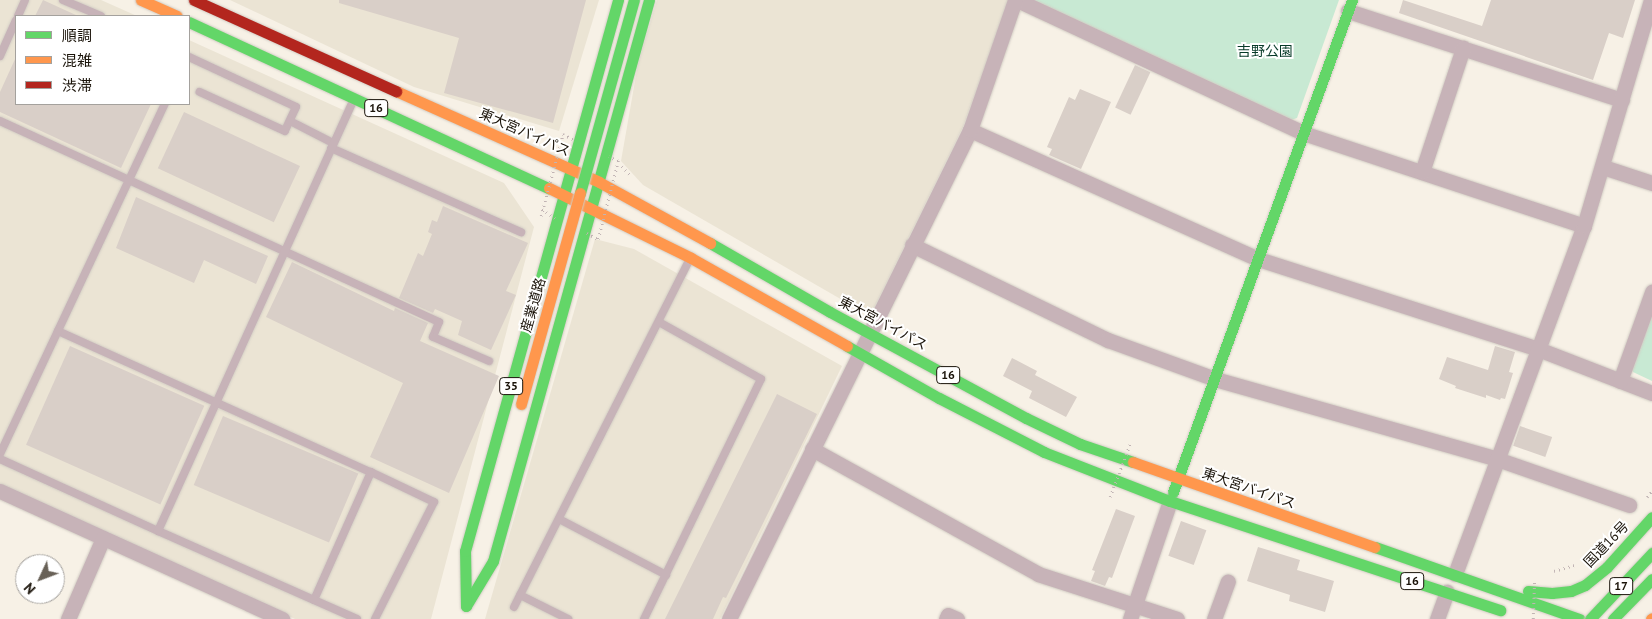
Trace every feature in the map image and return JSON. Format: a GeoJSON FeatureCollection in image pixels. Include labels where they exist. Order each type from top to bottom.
{"type":"FeatureCollection","features":[{"type":"Feature","properties":{"kind":"main road"},"geometry":{"type":"LineString","coordinates":[[142,0],[175,15]]}},
{"type":"Feature","properties":{"kind":"main road","name":"東大宮バイパス"},"geometry":{"type":"LineString","coordinates":[[194,0],[599,182],[869,333],[1053,432],[1116,458],[1455,574],[1573,618]]}},
{"type":"Feature","properties":{"kind":"main road","name":"35"},"geometry":{"type":"LineString","coordinates":[[466,606],[465,551],[618,0]]}},
{"type":"Feature","properties":{"kind":"main road","name":"産業道路"},"geometry":{"type":"LineString","coordinates":[[520,408],[634,0]]}},
{"type":"Feature","properties":{"kind":"main road","name":"35"},"geometry":{"type":"LineString","coordinates":[[466,606],[493,561],[649,0]]}},
{"type":"Feature","properties":{"kind":"main road"},"geometry":{"type":"LineString","coordinates":[[1170,501],[1350,5]]}},
{"type":"Feature","properties":{"kind":"main road","name":"16"},"geometry":{"type":"LineString","coordinates":[[190,22],[564,194],[690,258],[859,353],[1044,452],[1170,501],[1509,613]]}},
{"type":"Feature","properties":{"kind":"main road","name":"国道16号"},"geometry":{"type":"LineString","coordinates":[[1489,587],[1552,593],[1571,591],[1585,585],[1607,567],[1652,517]]}},
{"type":"Feature","properties":{"kind":"main road","name":"17"},"geometry":{"type":"LineString","coordinates":[[1590,619],[1652,553]]}},
{"type":"Feature","properties":{"kind":"main road","name":"35"},"geometry":{"type":"LineString","coordinates":[[463,619],[477,567]]}},
{"type":"Feature","properties":{"kind":"main road"},"geometry":{"type":"LineString","coordinates":[[1607,567],[1604,590],[1612,619]]}},
{"type":"Feature","properties":{"kind":"main road","name":"17"},"geometry":{"type":"LineString","coordinates":[[1612,619],[1652,579]]}},
{"type":"Feature","properties":{"kind":"street"},"geometry":{"type":"LineString","coordinates":[[728,619],[970,130],[1016,0],[1303,133],[1584,226]]}},
{"type":"Feature","properties":{"kind":"street"},"geometry":{"type":"LineString","coordinates":[[1455,574],[1584,226],[1651,0]]}},
{"type":"Feature","properties":{"kind":"street"},"geometry":{"type":"LineString","coordinates":[[1350,5],[1463,48],[1622,100]]}},
{"type":"Feature","properties":{"kind":"street"},"geometry":{"type":"LineString","coordinates":[[1422,172],[1463,48]]}},
{"type":"Feature","properties":{"kind":"street"},"geometry":{"type":"LineString","coordinates":[[970,130],[1258,259],[1538,349],[1652,393]]}},
{"type":"Feature","properties":{"kind":"street"},"geometry":{"type":"LineString","coordinates":[[1603,167],[1652,183]]}},
{"type":"Feature","properties":{"kind":"street"},"geometry":{"type":"LineString","coordinates":[[912,244],[1108,340],[1215,379],[1497,459],[1629,505]]}},
{"type":"Feature","properties":{"kind":"street"},"geometry":{"type":"LineString","coordinates":[[1620,381],[1652,292]]}},
{"type":"Feature","properties":{"kind":"street"},"geometry":{"type":"LineString","coordinates":[[812,449],[1038,574],[1132,612],[1177,619]]}},
{"type":"Feature","properties":{"kind":"street"},"geometry":{"type":"LineString","coordinates":[[0,491],[282,619]]}},
{"type":"Feature","properties":{"kind":"street"},"geometry":{"type":"LineString","coordinates":[[1132,612],[1170,501]]}},
{"type":"Feature","properties":{"kind":"street"},"geometry":{"type":"LineString","coordinates":[[68,619],[103,538]]}},
{"type":"Feature","properties":{"kind":"street"},"geometry":{"type":"LineString","coordinates":[[1214,619],[1228,581]]}},
{"type":"Feature","properties":{"kind":"street"},"geometry":{"type":"LineString","coordinates":[[1437,619],[1447,592]]}},
{"type":"Feature","properties":{"kind":"street"},"geometry":{"type":"LineString","coordinates":[[946,619],[948,615],[956,619]]}},
{"type":"Feature","properties":{"kind":"lane"},"geometry":{"type":"LineString","coordinates":[[18,15],[25,0]]}},
{"type":"Feature","properties":{"kind":"lane"},"geometry":{"type":"LineString","coordinates":[[63,0],[99,15]]}},
{"type":"Feature","properties":{"kind":"lane"},"geometry":{"type":"LineString","coordinates":[[0,56],[15,22]]}},
{"type":"Feature","properties":{"kind":"lane"},"geometry":{"type":"LineString","coordinates":[[190,57],[296,107],[285,132],[200,92]]}},
{"type":"Feature","properties":{"kind":"lane"},"geometry":{"type":"LineString","coordinates":[[158,530],[354,97]]}},
{"type":"Feature","properties":{"kind":"lane"},"geometry":{"type":"LineString","coordinates":[[0,454],[165,105]]}},
{"type":"Feature","properties":{"kind":"lane"},"geometry":{"type":"LineString","coordinates":[[0,121],[439,322],[433,336],[489,361]]}},
{"type":"Feature","properties":{"kind":"lane"},"geometry":{"type":"LineString","coordinates":[[290,122],[332,146],[521,232]]}},
{"type":"Feature","properties":{"kind":"lane"},"geometry":{"type":"LineString","coordinates":[[514,607],[690,258]]}},
{"type":"Feature","properties":{"kind":"lane"},"geometry":{"type":"LineString","coordinates":[[644,619],[761,379],[658,322]]}},
{"type":"Feature","properties":{"kind":"lane"},"geometry":{"type":"LineString","coordinates":[[58,331],[372,472],[434,502],[375,619]]}},
{"type":"Feature","properties":{"kind":"lane"},"geometry":{"type":"LineString","coordinates":[[0,459],[356,619]]}},
{"type":"Feature","properties":{"kind":"lane"},"geometry":{"type":"LineString","coordinates":[[314,600],[372,472]]}},
{"type":"Feature","properties":{"kind":"lane"},"geometry":{"type":"LineString","coordinates":[[559,519],[666,575]]}},
{"type":"Feature","properties":{"kind":"lane"},"geometry":{"type":"LineString","coordinates":[[520,595],[568,619]]}},
{"type":"Feature","properties":{"kind":"path"},"geometry":{"type":"LineString","coordinates":[[541,216],[563,134]]}},
{"type":"Feature","properties":{"kind":"path"},"geometry":{"type":"LineString","coordinates":[[598,239],[618,161]]}},
{"type":"Feature","properties":{"kind":"path"},"geometry":{"type":"LineString","coordinates":[[1110,498],[1130,444]]}},
{"type":"Feature","properties":{"kind":"path"},"geometry":{"type":"LineString","coordinates":[[1561,569],[1582,564]]}},
{"type":"Feature","properties":{"kind":"path"},"geometry":{"type":"LineString","coordinates":[[1533,619],[1534,581]]}},
{"type":"Feature","properties":{"kind":"shaded area"},"geometry":{"type":"Polygon","coordinates":[[[0,0],[101,0],[135,15],[15,15],[15,105],[190,105],[190,40],[504,183],[534,227],[431,619],[295,619],[0,484],[0,0]]]}},
{"type":"Feature","properties":{"kind":"shaded area"},"geometry":{"type":"Polygon","coordinates":[[[230,0],[599,0],[559,131],[414,87],[230,0]]]}},
{"type":"Feature","properties":{"kind":"shaded area"},"geometry":{"type":"Polygon","coordinates":[[[657,0],[1009,0],[963,127],[870,316],[643,185],[621,161],[638,64],[657,0]]]}},
{"type":"Feature","properties":{"kind":"shaded area"},"geometry":{"type":"Polygon","coordinates":[[[595,239],[634,249],[842,366],[720,619],[485,619],[595,239]]]}},
{"type":"Feature","properties":{"kind":"green space","name":"吉野公園"},"geometry":{"type":"Polygon","coordinates":[[[1027,0],[1339,0],[1297,118],[1291,120],[1027,0]]]}},
{"type":"Feature","properties":{"kind":"green space"},"geometry":{"type":"Polygon","coordinates":[[[1652,304],[1652,381],[1633,372],[1630,367],[1652,304]]]}},
{"type":"Feature","properties":{"kind":"building"},"geometry":{"type":"Polygon","coordinates":[[[43,0],[76,15],[36,15],[43,0]]]}},
{"type":"Feature","properties":{"kind":"building"},"geometry":{"type":"Polygon","coordinates":[[[339,0],[586,0],[553,123],[444,93],[459,38],[339,3],[339,0]]]}},
{"type":"Feature","properties":{"kind":"building"},"geometry":{"type":"Polygon","coordinates":[[[1403,0],[1482,26],[1491,0],[1635,0],[1623,38],[1609,33],[1593,80],[1399,13],[1403,0]]]}},
{"type":"Feature","properties":{"kind":"building"},"geometry":{"type":"Polygon","coordinates":[[[15,59],[15,105],[151,105],[121,168],[0,112],[0,92],[15,59]]]}},
{"type":"Feature","properties":{"kind":"building"},"geometry":{"type":"Polygon","coordinates":[[[1135,65],[1150,72],[1131,115],[1115,108],[1135,65]]]}},
{"type":"Feature","properties":{"kind":"building"},"geometry":{"type":"Polygon","coordinates":[[[1080,89],[1111,102],[1081,169],[1049,155],[1052,149],[1047,147],[1069,97],[1075,100],[1080,89]]]}},
{"type":"Feature","properties":{"kind":"building"},"geometry":{"type":"Polygon","coordinates":[[[184,112],[300,166],[274,222],[158,168],[184,112]]]}},
{"type":"Feature","properties":{"kind":"building"},"geometry":{"type":"Polygon","coordinates":[[[136,197],[268,256],[256,284],[204,260],[194,283],[116,248],[136,197]]]}},
{"type":"Feature","properties":{"kind":"building"},"geometry":{"type":"Polygon","coordinates":[[[443,206],[528,243],[506,291],[516,295],[491,350],[458,335],[462,321],[435,309],[433,313],[399,298],[418,253],[423,256],[432,234],[428,232],[432,220],[437,222],[443,206]]]}},
{"type":"Feature","properties":{"kind":"building"},"geometry":{"type":"Polygon","coordinates":[[[292,262],[394,311],[395,308],[428,323],[420,341],[499,376],[449,493],[370,457],[403,383],[266,317],[292,262]]]}},
{"type":"Feature","properties":{"kind":"building"},"geometry":{"type":"Polygon","coordinates":[[[70,346],[204,406],[160,504],[26,445],[70,346]]]}},
{"type":"Feature","properties":{"kind":"building"},"geometry":{"type":"Polygon","coordinates":[[[1495,346],[1515,352],[1509,372],[1513,373],[1505,399],[1501,398],[1500,400],[1486,395],[1486,398],[1455,388],[1456,386],[1439,379],[1447,357],[1488,370],[1495,346]]]}},
{"type":"Feature","properties":{"kind":"building"},"geometry":{"type":"Polygon","coordinates":[[[1012,358],[1037,371],[1035,375],[1077,397],[1066,417],[1029,398],[1032,391],[1003,376],[1012,358]]]}},
{"type":"Feature","properties":{"kind":"building"},"geometry":{"type":"Polygon","coordinates":[[[777,394],[817,414],[726,598],[723,597],[713,619],[665,619],[777,394]]]}},
{"type":"Feature","properties":{"kind":"building"},"geometry":{"type":"Polygon","coordinates":[[[223,416],[358,473],[329,542],[194,485],[223,416]]]}},
{"type":"Feature","properties":{"kind":"building"},"geometry":{"type":"Polygon","coordinates":[[[1520,426],[1552,437],[1545,457],[1513,446],[1520,426]]]}},
{"type":"Feature","properties":{"kind":"building"},"geometry":{"type":"Polygon","coordinates":[[[1116,509],[1135,516],[1112,578],[1109,577],[1105,586],[1091,581],[1095,571],[1092,570],[1116,509]]]}},
{"type":"Feature","properties":{"kind":"building"},"geometry":{"type":"Polygon","coordinates":[[[1181,521],[1206,530],[1194,565],[1168,556],[1181,521]]]}},
{"type":"Feature","properties":{"kind":"building"},"geometry":{"type":"Polygon","coordinates":[[[1258,547],[1300,560],[1297,570],[1334,581],[1325,612],[1289,601],[1290,595],[1247,581],[1258,547]]]}},
{"type":"Feature","properties":{"kind":"traffic: fast"},"geometry":{"type":"LineString","coordinates":[[466,606],[465,551],[618,0]]}},
{"type":"Feature","properties":{"kind":"traffic: fast"},"geometry":{"type":"LineString","coordinates":[[580,193],[634,0]]}},
{"type":"Feature","properties":{"kind":"traffic: fast"},"geometry":{"type":"LineString","coordinates":[[466,606],[493,561],[649,0]]}},
{"type":"Feature","properties":{"kind":"traffic: fast"},"geometry":{"type":"LineString","coordinates":[[1173,492],[1352,0]]}},
{"type":"Feature","properties":{"kind":"traffic: fast"},"geometry":{"type":"LineString","coordinates":[[190,22],[549,188]]}},
{"type":"Feature","properties":{"kind":"traffic: fast"},"geometry":{"type":"LineString","coordinates":[[710,243],[830,312],[1026,418],[1080,444],[1133,462]]}},
{"type":"Feature","properties":{"kind":"traffic: fast"},"geometry":{"type":"LineString","coordinates":[[847,346],[939,398],[1044,452],[1170,501],[1500,610]]}},
{"type":"Feature","properties":{"kind":"traffic: fast"},"geometry":{"type":"LineString","coordinates":[[1528,591],[1552,593],[1571,591],[1585,585],[1607,567],[1652,517]]}},
{"type":"Feature","properties":{"kind":"traffic: fast"},"geometry":{"type":"LineString","coordinates":[[1375,547],[1580,619]]}},
{"type":"Feature","properties":{"kind":"traffic: fast"},"geometry":{"type":"LineString","coordinates":[[1590,619],[1652,553]]}},
{"type":"Feature","properties":{"kind":"traffic: fast"},"geometry":{"type":"LineString","coordinates":[[1613,619],[1652,579]]}},
{"type":"Feature","properties":{"kind":"traffic: slow"},"geometry":{"type":"LineString","coordinates":[[141,0],[175,15]]}},
{"type":"Feature","properties":{"kind":"traffic: slow"},"geometry":{"type":"LineString","coordinates":[[396,91],[599,182],[710,243]]}},
{"type":"Feature","properties":{"kind":"traffic: slow"},"geometry":{"type":"LineString","coordinates":[[549,188],[691,258],[847,346]]}},
{"type":"Feature","properties":{"kind":"traffic: slow"},"geometry":{"type":"LineString","coordinates":[[521,404],[580,193]]}},
{"type":"Feature","properties":{"kind":"traffic: slow"},"geometry":{"type":"LineString","coordinates":[[1133,462],[1375,547]]}},
{"type":"Feature","properties":{"kind":"traffic: jam"},"geometry":{"type":"LineString","coordinates":[[194,0],[396,91]]}}]}
